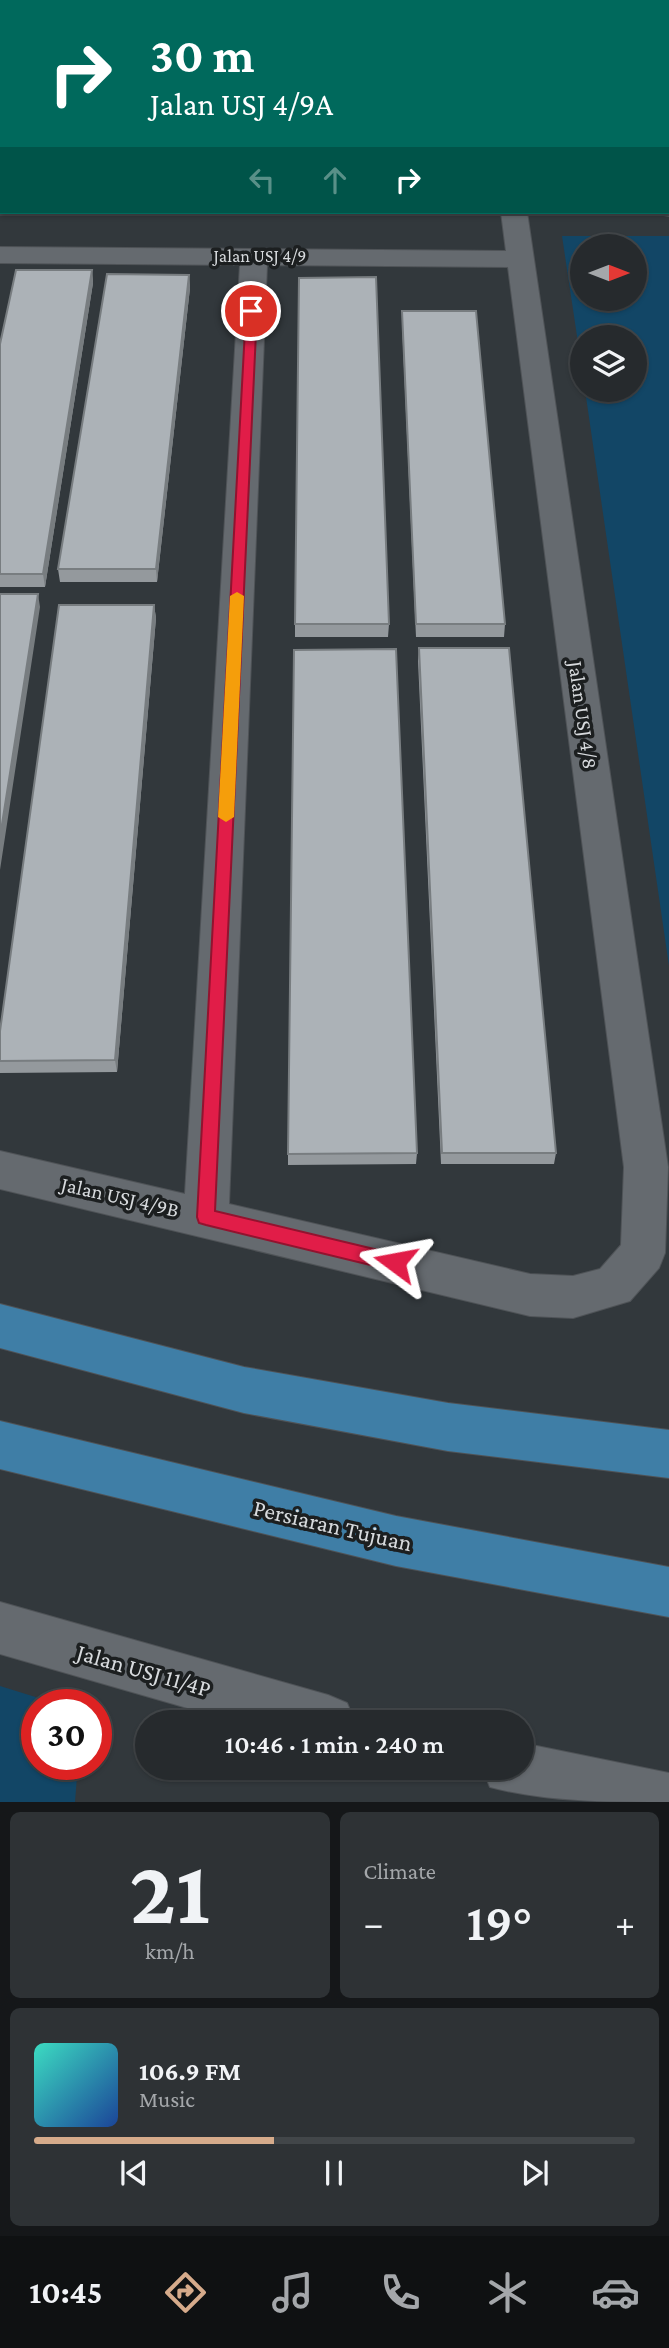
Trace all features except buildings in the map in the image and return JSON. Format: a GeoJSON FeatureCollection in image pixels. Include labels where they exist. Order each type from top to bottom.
{"type":"FeatureCollection","features":[{"type":"Feature","properties":{"kind":"main road"},"geometry":{"type":"LineString","coordinates":[[0,1326],[244,1390],[448,1427],[669,1454]]}},
{"type":"Feature","properties":{"kind":"main road","name":"Persiaran Tujuan"},"geometry":{"type":"LineString","coordinates":[[0,1445],[396,1541],[625,1586],[669,1592]]}},
{"type":"Feature","properties":{"kind":"street","name":"Jalan USJ 4/8"},"geometry":{"type":"LineString","coordinates":[[514,214],[646,1167],[646,1218]]}},
{"type":"Feature","properties":{"kind":"street","name":"Jalan USJ 4/9"},"geometry":{"type":"LineString","coordinates":[[0,255],[520,259]]}},
{"type":"Feature","properties":{"kind":"street"},"geometry":{"type":"LineString","coordinates":[[206,1217],[254,256]]}},
{"type":"Feature","properties":{"kind":"street","name":"Jalan USJ 4/9B"},"geometry":{"type":"LineString","coordinates":[[0,1170],[530,1295],[573,1297],[614,1286],[643,1253],[646,1218]]}},
{"type":"Feature","properties":{"kind":"street","name":"Jalan USJ 11/4P"},"geometry":{"type":"LineString","coordinates":[[0,1628],[286,1710]]}},
{"type":"Feature","properties":{"kind":"street"},"geometry":{"type":"LineString","coordinates":[[534,1773],[669,1800]]}},
{"type":"Feature","properties":{"kind":"shaded area"},"geometry":{"type":"Polygon","coordinates":[[[562,236],[570,236],[570,289],[562,236]]]}},
{"type":"Feature","properties":{"kind":"shaded area"},"geometry":{"type":"Polygon","coordinates":[[[648,236],[669,236],[669,966],[587,402],[647,402],[647,325],[575,325],[573,312],[648,312],[648,236]]]}},
{"type":"Feature","properties":{"kind":"shaded area"},"geometry":{"type":"Polygon","coordinates":[[[0,1686],[21,1693],[21,1780],[77,1780],[75,1802],[0,1802],[0,1686]]]}},
{"type":"Feature","properties":{"kind":"slow traffic"},"geometry":{"type":"LineString","coordinates":[[226,817],[237,596]]}},
{"type":"Feature","properties":{"kind":"route"},"geometry":{"type":"LineString","coordinates":[[251,311],[206,1217],[395,1262]]}}]}
